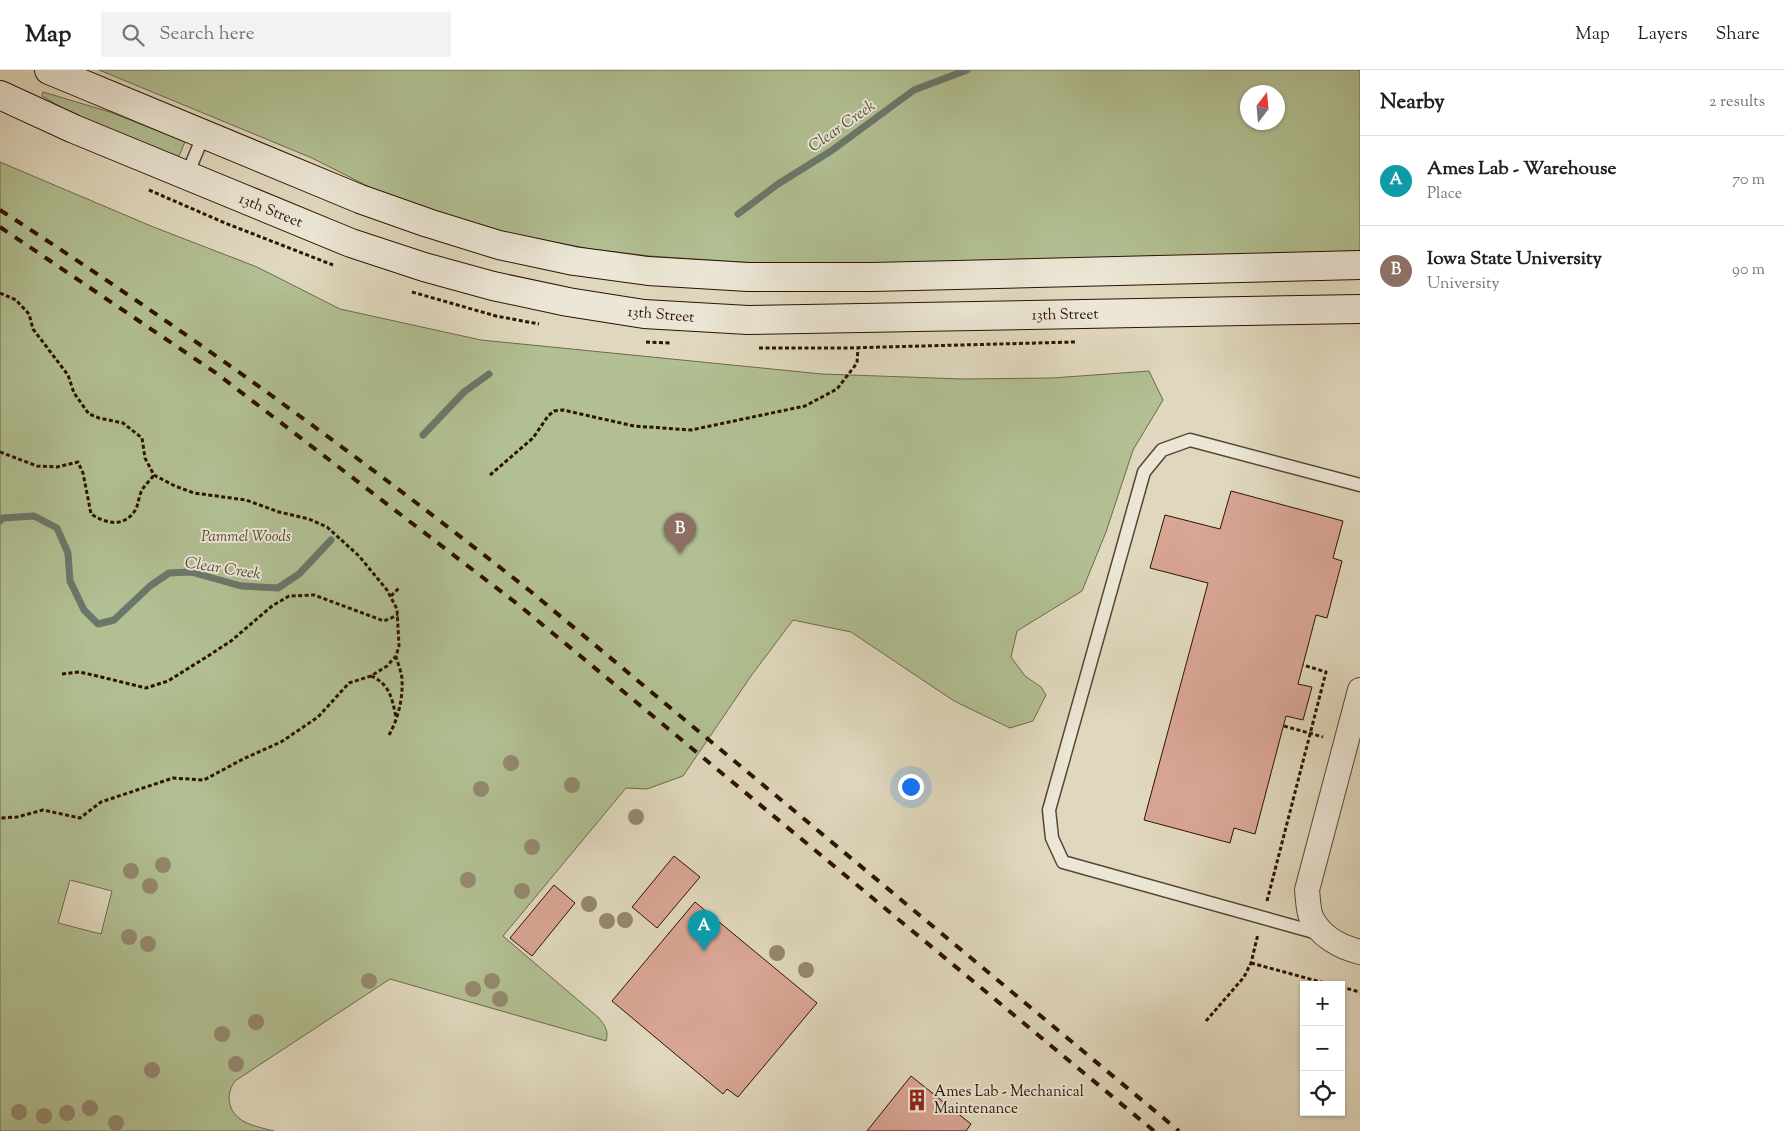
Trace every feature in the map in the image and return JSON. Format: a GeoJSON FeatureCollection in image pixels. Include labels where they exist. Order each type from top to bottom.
{"type":"FeatureCollection","features":[{"type":"Feature","properties":{"kind":"main road"},"geometry":{"type":"LineString","coordinates":[[49,70],[360,199],[437,226],[499,245],[574,261],[648,272],[748,277],[873,277],[1360,264]]}},
{"type":"Feature","properties":{"kind":"main road","name":"13th Street"},"geometry":{"type":"LineString","coordinates":[[0,95],[74,129],[351,243],[424,267],[493,286],[568,302],[644,314],[748,320],[1360,309]]}},
{"type":"Feature","properties":{"kind":"street"},"geometry":{"type":"LineString","coordinates":[[1360,690],[1307,890],[1310,916],[1323,935],[1348,949],[1360,952]]}},
{"type":"Feature","properties":{"kind":"lane"},"geometry":{"type":"LineString","coordinates":[[187,176],[204,134]]}},
{"type":"Feature","properties":{"kind":"lane"},"geometry":{"type":"LineString","coordinates":[[1323,935],[1063,862],[1052,838],[1049,810],[1144,472],[1162,450],[1190,440],[1360,485]]}},
{"type":"Feature","properties":{"kind":"path"},"geometry":{"type":"LineString","coordinates":[[0,294],[16,300],[29,314],[33,329],[68,375],[74,393],[89,414],[124,423],[142,438],[145,458],[154,475],[194,493],[246,500],[279,512],[309,519],[327,527],[359,556],[388,590],[398,615],[399,646],[396,656],[386,666],[371,676],[349,683],[318,717],[281,742],[243,759],[204,780],[174,778],[101,802],[80,818],[43,810],[17,817],[0,818]]}},
{"type":"Feature","properties":{"kind":"path"},"geometry":{"type":"LineString","coordinates":[[490,476],[532,438],[554,411],[563,410],[634,426],[691,430],[805,406],[838,389],[857,364],[858,347]]}},
{"type":"Feature","properties":{"kind":"path"},"geometry":{"type":"LineString","coordinates":[[0,452],[37,466],[57,467],[78,462],[83,473],[92,514],[101,520],[112,523],[124,521],[135,510],[143,488],[154,475]]}},
{"type":"Feature","properties":{"kind":"path"},"geometry":{"type":"LineString","coordinates":[[391,596],[399,588]]}},
{"type":"Feature","properties":{"kind":"path"},"geometry":{"type":"LineString","coordinates":[[62,674],[79,672],[93,674],[146,688],[168,680],[208,656],[231,640],[272,606],[290,596],[314,595],[384,621],[398,615]]}},
{"type":"Feature","properties":{"kind":"path"},"geometry":{"type":"LineString","coordinates":[[389,736],[397,720],[402,696],[402,679],[396,656]]}},
{"type":"Feature","properties":{"kind":"path"},"geometry":{"type":"LineString","coordinates":[[1206,1021],[1244,977],[1250,963],[1326,672],[1303,665]]}},
{"type":"Feature","properties":{"kind":"path"},"geometry":{"type":"LineString","coordinates":[[371,676],[381,680],[389,690],[397,720]]}},
{"type":"Feature","properties":{"kind":"path"},"geometry":{"type":"LineString","coordinates":[[1250,963],[1317,981]]}},
{"type":"Feature","properties":{"kind":"path"},"geometry":{"type":"LineString","coordinates":[[1345,988],[1360,992]]}},
{"type":"Feature","properties":{"kind":"green space"},"geometry":{"type":"Polygon","coordinates":[[[99,70],[1360,70],[1360,251],[876,264],[754,263],[650,256],[591,249],[513,234],[449,218],[387,196],[312,158],[99,70]]]}},
{"type":"Feature","properties":{"kind":"green space"},"geometry":{"type":"Polygon","coordinates":[[[43,92],[110,112],[185,142],[178,158],[78,117],[42,96],[43,92]]]}},
{"type":"Feature","properties":{"kind":"green space","name":"Pammel Woods"},"geometry":{"type":"Polygon","coordinates":[[[0,162],[151,226],[257,267],[340,309],[481,340],[822,374],[963,379],[1052,378],[1149,371],[1163,400],[1133,450],[1106,532],[1082,591],[1017,631],[1011,657],[1025,676],[1041,687],[1046,695],[1033,721],[1010,728],[954,701],[851,632],[793,620],[751,676],[683,776],[647,789],[626,788],[503,936],[599,1018],[606,1029],[606,1041],[390,979],[235,1081],[229,1094],[234,1113],[245,1122],[274,1131],[0,1131],[0,162]],[[70,880],[58,923],[101,934],[112,891],[70,880]]]}},
{"type":"Feature","properties":{"kind":"building"},"geometry":{"type":"Polygon","coordinates":[[[1231,491],[1343,521],[1333,558],[1342,561],[1327,618],[1316,615],[1298,684],[1312,687],[1303,720],[1286,716],[1255,834],[1234,828],[1230,843],[1144,820],[1208,583],[1150,568],[1165,515],[1220,529],[1231,491]]]}},
{"type":"Feature","properties":{"kind":"building"},"geometry":{"type":"Polygon","coordinates":[[[674,856],[700,877],[657,928],[632,907],[674,856]]]}},
{"type":"Feature","properties":{"kind":"building"},"geometry":{"type":"Polygon","coordinates":[[[554,885],[575,903],[532,956],[510,938],[554,885]]]}},
{"type":"Feature","properties":{"kind":"building"},"geometry":{"type":"Polygon","coordinates":[[[695,902],[817,1003],[738,1097],[727,1089],[723,1094],[612,1001],[695,902]]]}},
{"type":"Feature","properties":{"kind":"building","name":"Ames Lab - Mechanical Maintenance"},"geometry":{"type":"Polygon","coordinates":[[[911,1076],[971,1124],[966,1131],[867,1131],[911,1076]]]}},
{"type":"Feature","properties":{"kind":"waterway","name":"Clear Creek"},"geometry":{"type":"LineString","coordinates":[[738,214],[778,184],[831,151],[914,90],[967,70]]}},
{"type":"Feature","properties":{"kind":"waterway","name":"Clear Creek"},"geometry":{"type":"LineString","coordinates":[[423,435],[464,392],[489,374]]}},
{"type":"Feature","properties":{"kind":"waterway","name":"Clear Creek"},"geometry":{"type":"LineString","coordinates":[[0,521],[3,518],[34,516],[57,528],[68,553],[70,581],[84,610],[98,624],[114,620],[150,586],[169,573],[191,572],[241,586],[278,588],[299,574],[331,540]]}},
{"type":"Feature","properties":{"kind":"railway"},"geometry":{"type":"LineString","coordinates":[[0,210],[136,300],[270,394],[466,541],[530,591],[1179,1131]]}},
{"type":"Feature","properties":{"kind":"railway"},"geometry":{"type":"LineString","coordinates":[[0,227],[216,373],[520,606],[1154,1131]]}},
{"type":"Feature","properties":{"kind":"place","name":"Iowa State University"},"geometry":{"type":"Point","coordinates":[680,554]}},
{"type":"Feature","properties":{"kind":"place","name":"Ames Lab - Warehouse"},"geometry":{"type":"Point","coordinates":[704,951]}},
{"type":"Feature","properties":{"kind":"place","name":"Ames Lab - Mechanical Maintenance"},"geometry":{"type":"Point","coordinates":[917,1100]}}]}
